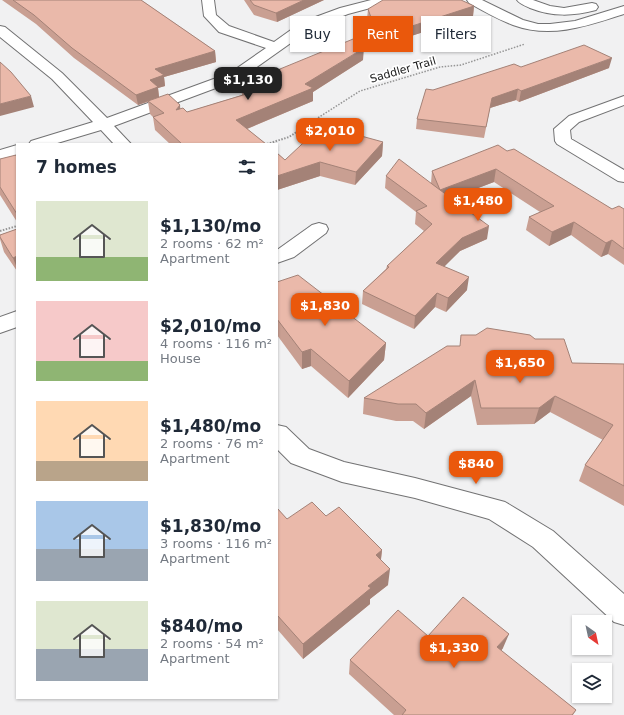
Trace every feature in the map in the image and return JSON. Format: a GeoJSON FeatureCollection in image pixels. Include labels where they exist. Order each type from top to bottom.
{"type":"FeatureCollection","features":[{"type":"Feature","properties":{"kind":"street"},"geometry":{"type":"LineString","coordinates":[[208,0],[210,16],[224,29],[276,47]]}},
{"type":"Feature","properties":{"kind":"street"},"geometry":{"type":"LineString","coordinates":[[40,143],[105,124],[234,76],[307,25],[344,11],[385,0]]}},
{"type":"Feature","properties":{"kind":"street"},"geometry":{"type":"LineString","coordinates":[[473,0],[517,22],[542,29],[568,27],[624,10]]}},
{"type":"Feature","properties":{"kind":"street"},"geometry":{"type":"LineString","coordinates":[[522,0],[542,9],[557,12],[576,11],[610,2]]}},
{"type":"Feature","properties":{"kind":"street"},"geometry":{"type":"LineString","coordinates":[[0,30],[57,76],[122,143]]}},
{"type":"Feature","properties":{"kind":"street"},"geometry":{"type":"LineString","coordinates":[[624,100],[574,119],[562,129],[563,141],[624,177]]}},
{"type":"Feature","properties":{"kind":"street"},"geometry":{"type":"LineString","coordinates":[[0,155],[16,150]]}},
{"type":"Feature","properties":{"kind":"street"},"geometry":{"type":"LineString","coordinates":[[278,256],[287,253],[319,229]]}},
{"type":"Feature","properties":{"kind":"street"},"geometry":{"type":"LineString","coordinates":[[0,326],[16,318]]}},
{"type":"Feature","properties":{"kind":"street"},"geometry":{"type":"LineString","coordinates":[[278,435],[300,456],[342,472],[415,488],[496,510],[543,539],[624,612]]}},
{"type":"Feature","properties":{"kind":"path","name":"Saddler Trail"},"geometry":{"type":"LineString","coordinates":[[270,143],[289,137],[360,91],[440,67],[461,65],[525,44]]}},
{"type":"Feature","properties":{"kind":"path"},"geometry":{"type":"LineString","coordinates":[[0,231],[16,226]]}},
{"type":"Feature","properties":{"kind":"building"},"geometry":{"type":"Polygon","coordinates":[[[13,0],[141,0],[215,51],[155,69],[164,75],[150,80],[158,87],[136,95],[72,48],[34,15],[13,0]]]}},
{"type":"Feature","properties":{"kind":"building"},"geometry":{"type":"Polygon","coordinates":[[[250,0],[304,0],[276,13],[254,5],[250,0]]]}},
{"type":"Feature","properties":{"kind":"building"},"geometry":{"type":"Polygon","coordinates":[[[383,0],[461,0],[474,6],[443,16],[421,16],[421,23],[413,26],[413,16],[370,16],[368,9],[383,0]]]}},
{"type":"Feature","properties":{"kind":"building"},"geometry":{"type":"Polygon","coordinates":[[[353,39],[353,52],[357,52],[305,84],[313,88],[236,120],[265,143],[181,143],[153,117],[164,113],[148,101],[168,94],[180,105],[176,110],[183,108],[187,112],[253,92],[241,85],[321,52],[345,52],[345,42],[353,39]]]}},
{"type":"Feature","properties":{"kind":"building"},"geometry":{"type":"Polygon","coordinates":[[[584,45],[612,58],[521,91],[518,89],[492,98],[486,127],[417,119],[426,89],[433,90],[514,64],[521,67],[584,45]]]}},
{"type":"Feature","properties":{"kind":"building"},"geometry":{"type":"Polygon","coordinates":[[[0,62],[11,72],[31,96],[0,104],[0,62]]]}},
{"type":"Feature","properties":{"kind":"building"},"geometry":{"type":"Polygon","coordinates":[[[316,131],[337,137],[343,131],[383,142],[356,172],[320,162],[278,176],[278,154],[285,160],[316,131]]]}},
{"type":"Feature","properties":{"kind":"building"},"geometry":{"type":"Polygon","coordinates":[[[498,145],[507,151],[514,149],[612,209],[619,206],[624,209],[624,249],[612,240],[606,243],[574,222],[552,232],[529,217],[554,206],[496,169],[440,190],[432,171],[498,145]]]}},
{"type":"Feature","properties":{"kind":"building"},"geometry":{"type":"Polygon","coordinates":[[[16,155],[16,212],[0,187],[0,159],[16,155]]]}},
{"type":"Feature","properties":{"kind":"building"},"geometry":{"type":"Polygon","coordinates":[[[399,159],[489,226],[462,238],[436,263],[469,277],[448,298],[437,293],[415,316],[363,291],[389,267],[387,266],[432,224],[416,211],[427,206],[386,176],[399,159]]]}},
{"type":"Feature","properties":{"kind":"building"},"geometry":{"type":"Polygon","coordinates":[[[16,229],[16,256],[13,258],[0,235],[16,229]]]}},
{"type":"Feature","properties":{"kind":"building"},"geometry":{"type":"Polygon","coordinates":[[[298,275],[386,343],[349,381],[311,349],[302,352],[278,320],[278,282],[298,275]]]}},
{"type":"Feature","properties":{"kind":"building"},"geometry":{"type":"Polygon","coordinates":[[[487,328],[530,335],[535,339],[564,339],[572,363],[624,364],[624,486],[585,465],[613,425],[555,396],[539,408],[481,408],[475,380],[426,413],[416,404],[398,404],[364,398],[447,346],[460,346],[461,335],[476,335],[487,328]]]}},
{"type":"Feature","properties":{"kind":"building"},"geometry":{"type":"Polygon","coordinates":[[[312,502],[326,516],[339,507],[382,550],[376,555],[390,569],[368,586],[371,588],[303,644],[278,616],[278,509],[287,519],[312,502]]]}},
{"type":"Feature","properties":{"kind":"building"},"geometry":{"type":"Polygon","coordinates":[[[463,597],[509,634],[497,647],[576,710],[572,715],[402,715],[406,710],[350,660],[398,610],[428,636],[463,597]]]}}]}
